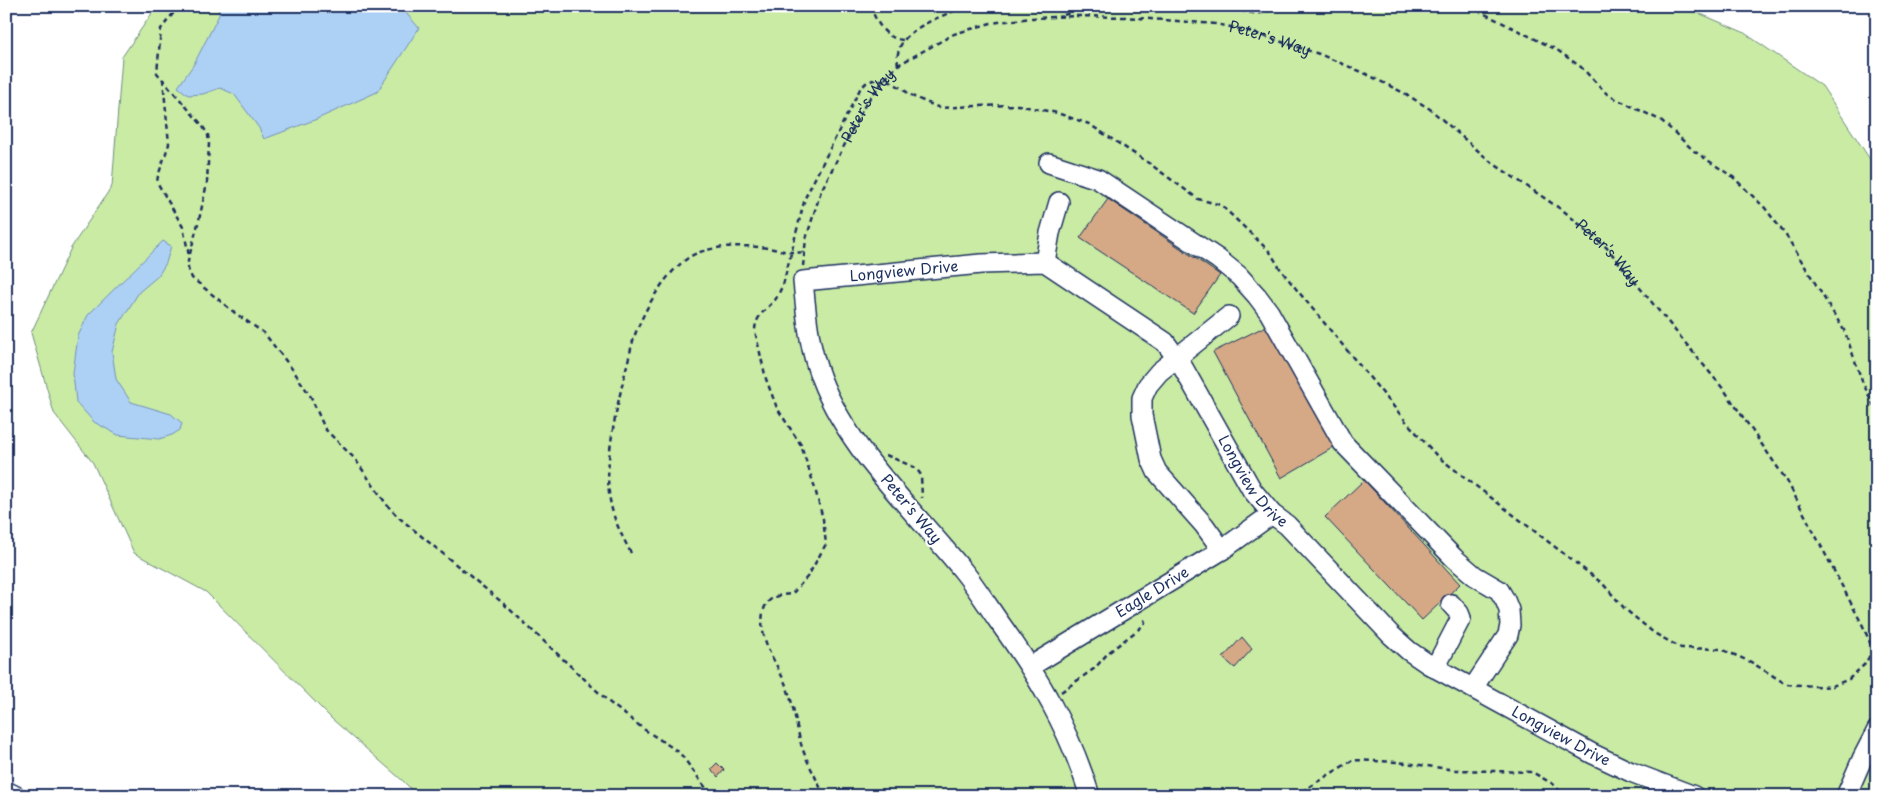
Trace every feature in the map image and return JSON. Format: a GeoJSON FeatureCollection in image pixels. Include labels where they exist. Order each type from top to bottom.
{"type":"FeatureCollection","features":[{"type":"Feature","properties":{"kind":"street"},"geometry":{"type":"LineString","coordinates":[[1049,163],[1098,178],[1218,259],[1239,276],[1269,312],[1343,442],[1454,558],[1471,573],[1499,590],[1509,610],[1510,625],[1508,636],[1472,688]]}},
{"type":"Feature","properties":{"kind":"street"},"geometry":{"type":"LineString","coordinates":[[1045,262],[1050,234],[1060,202]]}},
{"type":"Feature","properties":{"kind":"street","name":"Longview Drive"},"geometry":{"type":"LineString","coordinates":[[803,281],[972,265],[1045,262],[1165,342],[1177,358],[1252,490],[1272,514],[1287,525],[1391,636],[1409,652],[1592,754],[1631,772],[1694,796]]}},
{"type":"Feature","properties":{"kind":"street","name":"Peter's Way"},"geometry":{"type":"LineString","coordinates":[[803,281],[808,333],[817,369],[832,403],[850,434],[879,472],[965,573],[1031,666],[1062,721],[1090,796]]}},
{"type":"Feature","properties":{"kind":"street"},"geometry":{"type":"LineString","coordinates":[[1222,550],[1204,525],[1157,472],[1151,459],[1142,415],[1142,398],[1153,379],[1229,316]]}},
{"type":"Feature","properties":{"kind":"street","name":"Eagle Drive"},"geometry":{"type":"LineString","coordinates":[[1031,666],[1222,550],[1272,514]]}},
{"type":"Feature","properties":{"kind":"street"},"geometry":{"type":"LineString","coordinates":[[1436,668],[1461,618],[1451,604]]}},
{"type":"Feature","properties":{"kind":"street"},"geometry":{"type":"LineString","coordinates":[[1846,796],[1877,730]]}},
{"type":"Feature","properties":{"kind":"street"},"geometry":{"type":"LineString","coordinates":[[6,792],[16,796]]}},
{"type":"Feature","properties":{"kind":"path"},"geometry":{"type":"LineString","coordinates":[[178,6],[162,29],[157,73],[202,125],[208,135],[207,183],[189,257],[188,269],[192,278],[235,313],[264,333],[311,397],[326,429],[356,459],[386,505],[397,516],[504,604],[610,702],[645,730],[678,752],[712,796]]}},
{"type":"Feature","properties":{"kind":"path"},"geometry":{"type":"LineString","coordinates":[[870,6],[883,31],[894,40],[904,40]]}},
{"type":"Feature","properties":{"kind":"path"},"geometry":{"type":"LineString","coordinates":[[898,65],[898,50],[904,40],[921,25],[964,6]]}},
{"type":"Feature","properties":{"kind":"path"},"geometry":{"type":"LineString","coordinates":[[1061,17],[1086,6]]}},
{"type":"Feature","properties":{"kind":"path"},"geometry":{"type":"LineString","coordinates":[[1223,6],[1255,13],[1272,10],[1276,6]]}},
{"type":"Feature","properties":{"kind":"path"},"geometry":{"type":"LineString","coordinates":[[1469,6],[1556,50],[1582,67],[1608,95],[1662,121],[1694,151],[1732,177],[1765,208],[1792,245],[1846,332],[1862,381],[1877,414]]}},
{"type":"Feature","properties":{"kind":"path","name":"Peter's Way"},"geometry":{"type":"LineString","coordinates":[[803,281],[806,239],[821,190],[866,103],[898,65],[954,34],[991,23],[1061,17],[1124,17],[1216,24],[1245,30],[1319,54],[1362,72],[1404,93],[1430,109],[1491,162],[1571,217],[1607,248],[1725,391],[1787,481],[1863,626],[1877,659]]}},
{"type":"Feature","properties":{"kind":"path"},"geometry":{"type":"LineString","coordinates":[[162,79],[169,144],[157,182],[184,227],[189,257]]}},
{"type":"Feature","properties":{"kind":"path"},"geometry":{"type":"LineString","coordinates":[[824,796],[801,745],[794,709],[786,686],[769,654],[764,634],[763,613],[768,601],[776,596],[792,594],[808,576],[826,544],[814,485],[801,444],[778,408],[766,379],[755,331],[755,323],[780,291],[792,253],[805,198],[852,103],[866,83],[884,80],[896,84],[914,97],[940,108],[1018,105],[1057,113],[1089,124],[1150,164],[1198,199],[1221,205],[1270,252],[1297,290],[1437,456],[1603,584],[1625,609],[1654,633],[1681,648],[1721,649],[1751,662],[1786,684],[1830,687],[1849,679],[1875,652],[1877,643]]}},
{"type":"Feature","properties":{"kind":"path"},"geometry":{"type":"LineString","coordinates":[[631,553],[619,529],[610,501],[608,479],[620,393],[636,332],[653,298],[668,277],[689,257],[716,247],[759,247],[792,253],[804,252]]}},
{"type":"Feature","properties":{"kind":"path"},"geometry":{"type":"LineString","coordinates":[[882,453],[916,468],[921,475],[922,502]]}},
{"type":"Feature","properties":{"kind":"path"},"geometry":{"type":"LineString","coordinates":[[1058,694],[1095,668],[1108,653],[1144,625],[1145,622],[1138,609]]}},
{"type":"Feature","properties":{"kind":"path"},"geometry":{"type":"LineString","coordinates":[[1294,796],[1353,760],[1398,762],[1456,770],[1532,772],[1553,784],[1565,796]]}},
{"type":"Feature","properties":{"kind":"green space"},"geometry":{"type":"Polygon","coordinates":[[[157,6],[1682,6],[1743,32],[1822,86],[1877,170],[1877,796],[418,796],[332,719],[206,592],[134,553],[93,463],[54,413],[31,333],[71,248],[112,186],[122,57],[157,6]]]}},
{"type":"Feature","properties":{"kind":"water"},"geometry":{"type":"Polygon","coordinates":[[[218,6],[400,6],[419,28],[377,92],[317,119],[264,139],[259,128],[234,94],[220,88],[203,94],[188,95],[178,87],[194,64],[219,15],[218,6]]]}},
{"type":"Feature","properties":{"kind":"water"},"geometry":{"type":"Polygon","coordinates":[[[163,241],[171,246],[166,263],[158,276],[139,292],[119,324],[112,352],[116,379],[131,402],[171,414],[182,423],[180,430],[159,439],[118,435],[94,422],[76,402],[73,373],[78,336],[88,315],[163,241]]]}},
{"type":"Feature","properties":{"kind":"building"},"geometry":{"type":"Polygon","coordinates":[[[1108,199],[1220,275],[1193,313],[1080,238],[1108,199]]]}},
{"type":"Feature","properties":{"kind":"building"},"geometry":{"type":"Polygon","coordinates":[[[1266,326],[1334,447],[1281,478],[1213,352],[1266,326]]]}},
{"type":"Feature","properties":{"kind":"building"},"geometry":{"type":"Polygon","coordinates":[[[1364,480],[1460,584],[1422,620],[1325,517],[1364,480]]]}},
{"type":"Feature","properties":{"kind":"building"},"geometry":{"type":"Polygon","coordinates":[[[1242,637],[1252,649],[1235,668],[1223,658],[1242,637]]]}},
{"type":"Feature","properties":{"kind":"building"},"geometry":{"type":"Polygon","coordinates":[[[717,763],[724,770],[718,777],[711,769],[717,763]]]}}]}
